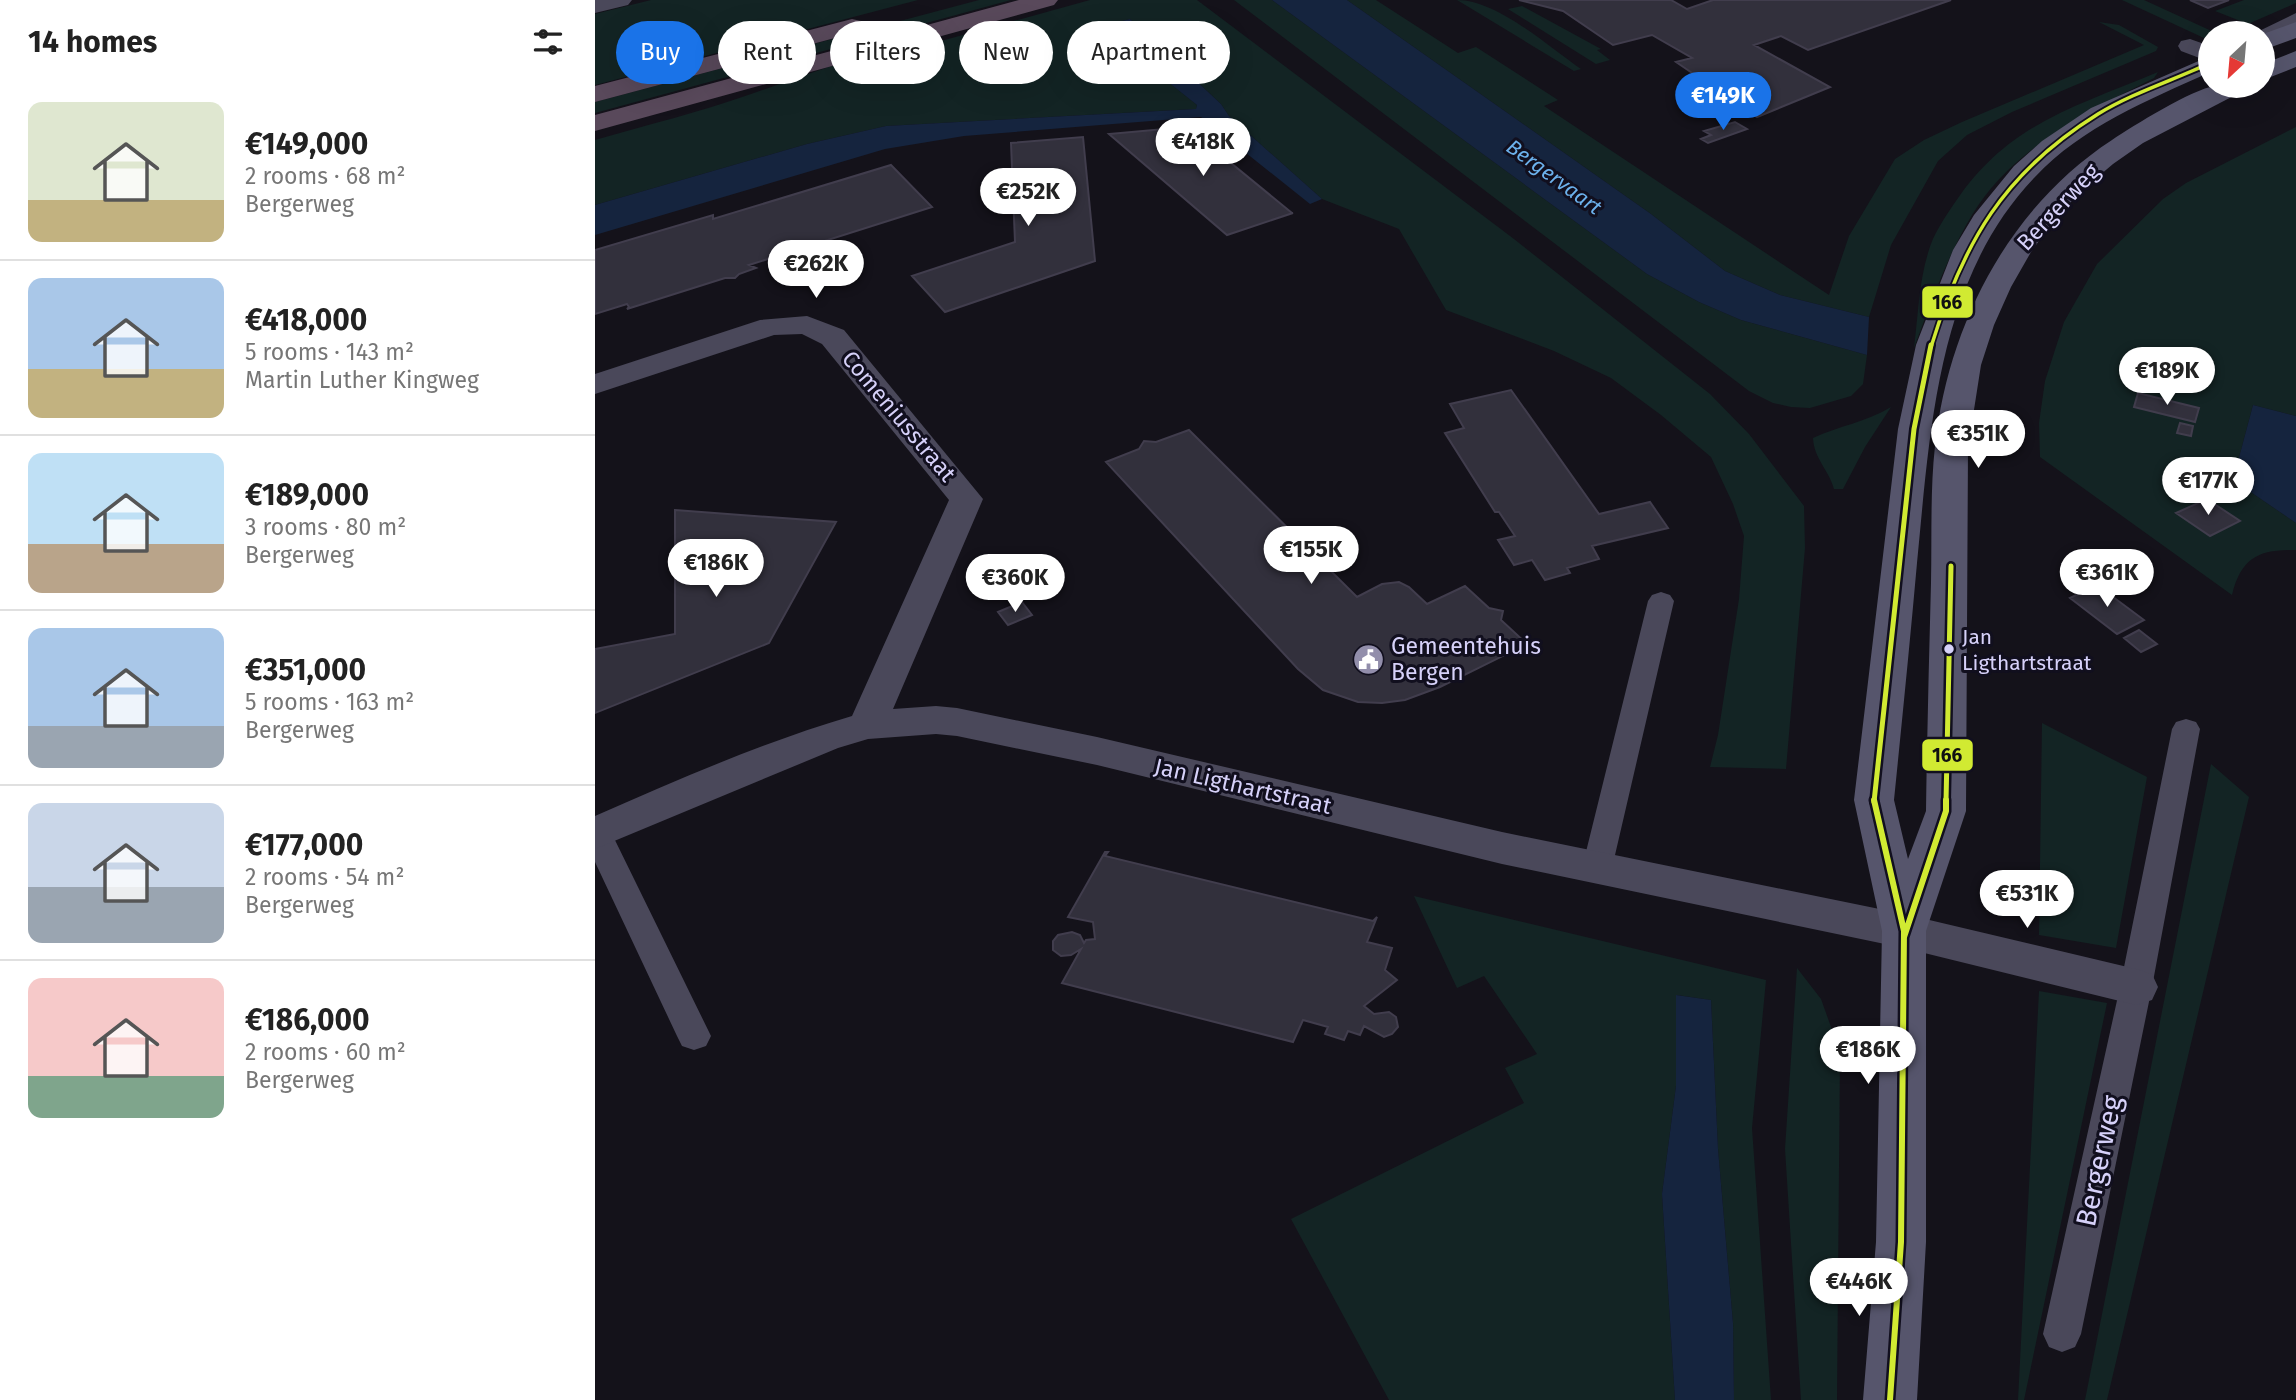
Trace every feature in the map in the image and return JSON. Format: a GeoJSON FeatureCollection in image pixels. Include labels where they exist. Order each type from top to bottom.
{"type":"FeatureCollection","features":[{"type":"Feature","properties":{"kind":"highway"},"geometry":{"type":"LineString","coordinates":[[595,123],[1046,0]]}},
{"type":"Feature","properties":{"kind":"highway"},"geometry":{"type":"LineString","coordinates":[[595,94],[830,32]]}},
{"type":"Feature","properties":{"kind":"main road"},"geometry":{"type":"LineString","coordinates":[[2275,38],[2296,29]]}},
{"type":"Feature","properties":{"kind":"main road","name":"Bergerweg"},"geometry":{"type":"LineString","coordinates":[[1890,1400],[1901,1242],[1904,932],[1874,800],[1914,429],[1931,345],[1967,250],[1984,221],[2024,172],[2051,147],[2108,108],[2198,58]]}},
{"type":"Feature","properties":{"kind":"main road"},"geometry":{"type":"LineString","coordinates":[[2275,68],[2296,58]]}},
{"type":"Feature","properties":{"kind":"main road","name":"Bergerweg"},"geometry":{"type":"LineString","coordinates":[[1904,932],[1945,811],[1951,448],[1956,398],[1990,301],[2012,258],[2032,228],[2074,183],[2103,158],[2137,136],[2208,98]]}},
{"type":"Feature","properties":{"kind":"street"},"geometry":{"type":"LineString","coordinates":[[595,6],[619,0]]}},
{"type":"Feature","properties":{"kind":"street","name":"Comeniusstraat"},"geometry":{"type":"LineString","coordinates":[[595,384],[771,326],[807,325],[833,337],[958,488],[966,499],[867,725]]}},
{"type":"Feature","properties":{"kind":"street","name":"Jan Ligthartstraat"},"geometry":{"type":"LineString","coordinates":[[595,832],[794,749],[867,725],[936,720],[1097,751],[1597,868],[1904,932]]}},
{"type":"Feature","properties":{"kind":"street"},"geometry":{"type":"LineString","coordinates":[[1904,932],[2136,987]]}},
{"type":"Feature","properties":{"kind":"lane"},"geometry":{"type":"LineString","coordinates":[[2275,28],[2296,18]]}},
{"type":"Feature","properties":{"kind":"lane"},"geometry":{"type":"LineString","coordinates":[[1597,868],[1661,601]]}},
{"type":"Feature","properties":{"kind":"lane","name":"Bergerweg"},"geometry":{"type":"LineString","coordinates":[[2062,1334],[2136,987],[2186,729]]}},
{"type":"Feature","properties":{"kind":"lane"},"geometry":{"type":"LineString","coordinates":[[595,832],[694,1036]]}},
{"type":"Feature","properties":{"kind":"shaded area"},"geometry":{"type":"Polygon","coordinates":[[[651,0],[918,0],[816,27],[816,21],[718,21],[718,53],[704,56],[704,21],[616,21],[616,79],[595,85],[595,14],[651,0]]]}},
{"type":"Feature","properties":{"kind":"shaded area"},"geometry":{"type":"Polygon","coordinates":[[[979,0],[1011,0],[934,21],[900,21],[979,0]]]}},
{"type":"Feature","properties":{"kind":"shaded area"},"geometry":{"type":"Polygon","coordinates":[[[1090,0],[1197,0],[1225,21],[1067,21],[1067,84],[1171,84],[1197,105],[1196,109],[886,126],[807,144],[595,205],[595,140],[712,107],[779,84],[816,84],[816,71],[830,67],[830,84],[945,84],[945,40],[959,36],[959,84],[1053,84],[1053,21],[1014,21],[1090,0]]]}},
{"type":"Feature","properties":{"kind":"shaded area"},"geometry":{"type":"Polygon","coordinates":[[[1234,0],[1272,0],[1647,274],[1699,302],[1741,320],[1867,355],[1863,384],[1851,396],[1810,408],[1773,403],[1749,391],[1234,0]]]}},
{"type":"Feature","properties":{"kind":"shaded area"},"geometry":{"type":"Polygon","coordinates":[[[1347,0],[1376,0],[1458,53],[1476,47],[1558,100],[1544,106],[1829,295],[1849,236],[1895,159],[1924,140],[1962,122],[2144,45],[2099,22],[2119,25],[2158,47],[2156,51],[2012,112],[1967,135],[1938,161],[1891,245],[1869,317],[1780,295],[1725,271],[1651,214],[1347,0]]]}},
{"type":"Feature","properties":{"kind":"shaded area"},"geometry":{"type":"Polygon","coordinates":[[[1457,0],[1472,2],[1505,16],[1581,69],[1574,71],[1457,0]]]}},
{"type":"Feature","properties":{"kind":"shaded area"},"geometry":{"type":"Polygon","coordinates":[[[2122,0],[2144,0],[2198,25],[2198,35],[2122,0]]]}},
{"type":"Feature","properties":{"kind":"shaded area"},"geometry":{"type":"Polygon","coordinates":[[[2244,0],[2296,0],[2296,3],[2255,21],[2240,21],[2215,11],[2244,0]]]}},
{"type":"Feature","properties":{"kind":"shaded area"},"geometry":{"type":"Polygon","coordinates":[[[1522,6],[1601,49],[1597,50],[1610,60],[1596,64],[1508,9],[1522,6]]]}},
{"type":"Feature","properties":{"kind":"shaded area"},"geometry":{"type":"Polygon","coordinates":[[[1230,25],[1514,239],[1710,394],[1749,434],[1804,506],[1805,548],[1786,769],[1710,767],[1718,735],[1739,599],[1744,536],[1733,504],[1711,457],[1611,378],[1554,351],[1446,310],[1399,229],[1322,199],[1229,116],[1221,104],[1200,84],[1230,84],[1230,25]]]}},
{"type":"Feature","properties":{"kind":"shaded area"},"geometry":{"type":"Polygon","coordinates":[[[830,40],[830,49],[816,53],[816,43],[830,40]]]}},
{"type":"Feature","properties":{"kind":"shaded area"},"geometry":{"type":"Polygon","coordinates":[[[718,69],[718,80],[704,83],[704,73],[718,69]]]}},
{"type":"Feature","properties":{"kind":"shaded area"},"geometry":{"type":"Polygon","coordinates":[[[2158,72],[2154,78],[2053,134],[2008,170],[1988,192],[1955,247],[1914,348],[1921,288],[1930,246],[1948,213],[1976,174],[2021,135],[2046,120],[2158,72]]]}},
{"type":"Feature","properties":{"kind":"shaded area"},"geometry":{"type":"Polygon","coordinates":[[[663,84],[702,84],[595,113],[595,102],[663,84]]]}},
{"type":"Feature","properties":{"kind":"shaded area"},"geometry":{"type":"Polygon","coordinates":[[[2296,127],[2296,416],[2253,405],[2233,480],[2296,523],[2296,550],[2272,551],[2254,558],[2241,572],[2232,595],[2040,457],[2039,423],[2045,381],[2064,322],[2097,264],[2163,199],[2186,183],[2296,127]]]}},
{"type":"Feature","properties":{"kind":"shaded area"},"geometry":{"type":"Polygon","coordinates":[[[1891,407],[1865,447],[1843,489],[1834,489],[1816,452],[1813,438],[1891,407]]]}},
{"type":"Feature","properties":{"kind":"shaded area"},"geometry":{"type":"Polygon","coordinates":[[[2042,723],[2147,777],[2116,948],[2039,935],[2042,723]]]}},
{"type":"Feature","properties":{"kind":"shaded area"},"geometry":{"type":"Polygon","coordinates":[[[2211,764],[2249,797],[2107,1400],[2085,1400],[2211,764]]]}},
{"type":"Feature","properties":{"kind":"shaded area"},"geometry":{"type":"Polygon","coordinates":[[[1414,896],[1766,980],[1752,1128],[1771,1400],[1734,1400],[1733,1323],[1718,1149],[1711,1000],[1677,995],[1676,1086],[1662,1194],[1675,1400],[1389,1400],[1291,1219],[1524,1103],[1505,1068],[1537,1054],[1484,976],[1457,988],[1414,896]]]}},
{"type":"Feature","properties":{"kind":"shaded area"},"geometry":{"type":"Polygon","coordinates":[[[1797,968],[1821,999],[1840,1052],[1837,1400],[1801,1400],[1785,1149],[1797,968]]]}},
{"type":"Feature","properties":{"kind":"shaded area"},"geometry":{"type":"Polygon","coordinates":[[[2039,991],[2107,1003],[2024,1400],[2018,1400],[2039,991]]]}},
{"type":"Feature","properties":{"kind":"water","name":"Bergervaart"},"geometry":{"type":"Polygon","coordinates":[[[1272,0],[1347,0],[1651,214],[1725,271],[1780,295],[1869,317],[1867,355],[1741,320],[1699,302],[1647,274],[1272,0]]]}},
{"type":"Feature","properties":{"kind":"water"},"geometry":{"type":"Polygon","coordinates":[[[1171,84],[1200,84],[1221,104],[1229,116],[1322,199],[1310,204],[1201,117],[964,136],[885,149],[595,235],[595,205],[807,144],[886,126],[1196,109],[1197,105],[1171,84]]]}},
{"type":"Feature","properties":{"kind":"water"},"geometry":{"type":"Polygon","coordinates":[[[2253,405],[2296,416],[2296,523],[2233,480],[2253,405]]]}},
{"type":"Feature","properties":{"kind":"water"},"geometry":{"type":"Polygon","coordinates":[[[1676,995],[1711,1000],[1718,1149],[1733,1323],[1734,1400],[1675,1400],[1662,1194],[1676,1086],[1676,995]]]}},
{"type":"Feature","properties":{"kind":"building"},"geometry":{"type":"Polygon","coordinates":[[[1519,0],[1671,0],[1687,9],[1713,0],[1951,0],[1808,50],[1781,36],[1754,45],[1830,87],[1757,117],[1676,62],[1692,58],[1652,35],[1613,45],[1563,11],[1519,0]]]}},
{"type":"Feature","properties":{"kind":"building"},"geometry":{"type":"Polygon","coordinates":[[[2190,0],[2229,0],[2208,8],[2190,0]]]}},
{"type":"Feature","properties":{"kind":"building"},"geometry":{"type":"Polygon","coordinates":[[[1735,122],[1747,129],[1708,143],[1701,139],[1711,135],[1704,131],[1735,122]]]}},
{"type":"Feature","properties":{"kind":"building"},"geometry":{"type":"Polygon","coordinates":[[[1187,127],[1293,213],[1227,235],[1109,134],[1187,127]]]}},
{"type":"Feature","properties":{"kind":"building"},"geometry":{"type":"Polygon","coordinates":[[[1083,137],[1095,261],[945,312],[912,276],[1015,242],[1011,143],[1083,137]]]}},
{"type":"Feature","properties":{"kind":"building"},"geometry":{"type":"Polygon","coordinates":[[[891,165],[932,207],[749,265],[756,268],[735,278],[725,278],[627,309],[627,304],[595,314],[595,250],[713,215],[713,219],[891,165]]]}},
{"type":"Feature","properties":{"kind":"building"},"geometry":{"type":"Polygon","coordinates":[[[1511,390],[1599,514],[1650,502],[1668,528],[1592,546],[1599,559],[1567,568],[1570,573],[1545,580],[1532,560],[1514,565],[1498,540],[1515,536],[1499,512],[1495,512],[1445,433],[1464,428],[1450,404],[1511,390]]]}},
{"type":"Feature","properties":{"kind":"building"},"geometry":{"type":"Polygon","coordinates":[[[2138,393],[2199,408],[2195,422],[2134,407],[2138,393]]]}},
{"type":"Feature","properties":{"kind":"building"},"geometry":{"type":"Polygon","coordinates":[[[2180,423],[2193,426],[2191,436],[2177,433],[2180,423]]]}},
{"type":"Feature","properties":{"kind":"building"},"geometry":{"type":"Polygon","coordinates":[[[1189,430],[1357,597],[1382,584],[1399,582],[1409,587],[1427,604],[1465,586],[1489,608],[1503,611],[1501,620],[1527,644],[1440,687],[1405,700],[1358,702],[1323,690],[1298,669],[1106,462],[1139,449],[1144,441],[1156,442],[1189,430]]]}},
{"type":"Feature","properties":{"kind":"building"},"geometry":{"type":"Polygon","coordinates":[[[2207,499],[2240,521],[2210,536],[2176,513],[2207,499]]]}},
{"type":"Feature","properties":{"kind":"building"},"geometry":{"type":"Polygon","coordinates":[[[675,510],[836,522],[769,643],[595,713],[595,649],[675,634],[675,510]]]}},
{"type":"Feature","properties":{"kind":"building"},"geometry":{"type":"Polygon","coordinates":[[[2097,585],[2144,620],[2117,634],[2070,598],[2097,585]]]}},
{"type":"Feature","properties":{"kind":"building"},"geometry":{"type":"Polygon","coordinates":[[[1022,602],[1032,615],[1008,625],[998,612],[1022,602]]]}},
{"type":"Feature","properties":{"kind":"building"},"geometry":{"type":"Polygon","coordinates":[[[2139,630],[2157,644],[2141,652],[2124,638],[2139,630]]]}},
{"type":"Feature","properties":{"kind":"building"},"geometry":{"type":"Polygon","coordinates":[[[1105,852],[1108,852],[1105,856],[1373,921],[1377,917],[1367,942],[1392,948],[1385,970],[1397,980],[1364,1006],[1374,1014],[1389,1012],[1396,1017],[1398,1027],[1392,1034],[1384,1037],[1364,1026],[1360,1035],[1348,1031],[1344,1040],[1325,1034],[1328,1027],[1303,1020],[1293,1042],[1062,983],[1081,949],[1071,955],[1061,956],[1053,950],[1053,941],[1058,935],[1072,932],[1080,935],[1084,943],[1086,940],[1095,939],[1093,922],[1068,917],[1105,852]]]}},
{"type":"Feature","properties":{"kind":"transit line","name":"166"},"geometry":{"type":"LineString","coordinates":[[1890,1400],[1901,1242],[1904,931],[1874,800],[1914,429],[1931,345],[1967,250],[1984,221],[2024,172],[2051,147],[2100,113],[2198,68]]}},
{"type":"Feature","properties":{"kind":"transit line","name":"166"},"geometry":{"type":"LineString","coordinates":[[1904,937],[1946,811],[1951,566]]}},
{"type":"Feature","properties":{"kind":"place","name":"Jan Ligthartstraat"},"geometry":{"type":"Point","coordinates":[1949,649]}},
{"type":"Feature","properties":{"kind":"place","name":"Gemeentehuis Bergen"},"geometry":{"type":"Point","coordinates":[1368,659]}}]}
